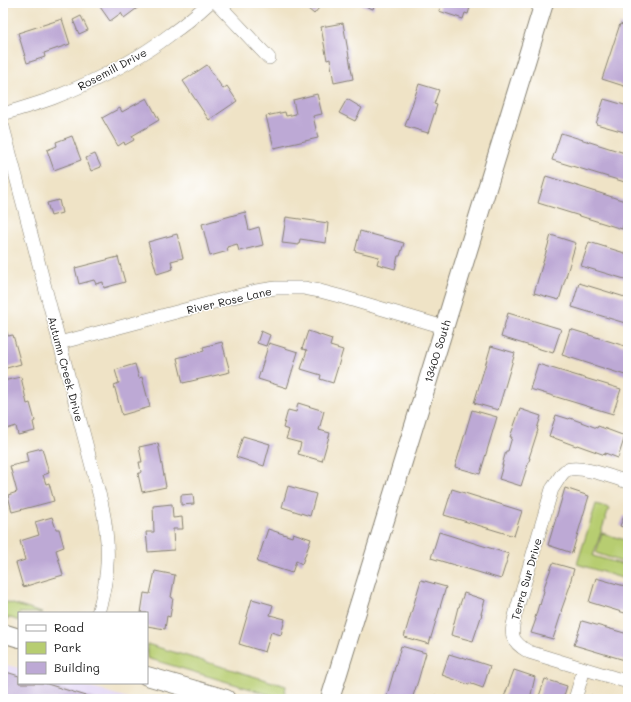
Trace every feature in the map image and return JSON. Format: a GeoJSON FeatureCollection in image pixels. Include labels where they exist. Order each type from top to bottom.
{"type":"FeatureCollection","features":[{"type":"Feature","properties":{"kind":"main road","name":"13400 South"},"geometry":{"type":"LineString","coordinates":[[330,699],[544,3]]}},
{"type":"Feature","properties":{"kind":"main road"},"geometry":{"type":"LineString","coordinates":[[3,633],[18,638]]}},
{"type":"Feature","properties":{"kind":"main road"},"geometry":{"type":"LineString","coordinates":[[148,676],[226,699]]}},
{"type":"Feature","properties":{"kind":"street","name":"Rosemill Drive"},"geometry":{"type":"LineString","coordinates":[[3,114],[51,99],[82,86],[140,56],[170,35],[209,3]]}},
{"type":"Feature","properties":{"kind":"street"},"geometry":{"type":"LineString","coordinates":[[217,3],[269,58]]}},
{"type":"Feature","properties":{"kind":"street","name":"Autumn Creek Drive"},"geometry":{"type":"LineString","coordinates":[[3,127],[106,521],[108,537],[107,566],[98,612]]}},
{"type":"Feature","properties":{"kind":"street","name":"River Rose Lane"},"geometry":{"type":"LineString","coordinates":[[59,343],[256,291],[276,288],[304,288],[339,296],[444,327]]}},
{"type":"Feature","properties":{"kind":"street","name":"Terra Sur Drive"},"geometry":{"type":"LineString","coordinates":[[628,482],[584,469],[572,468],[564,471],[552,489],[512,630],[513,638],[516,644],[529,652],[628,682]]}},
{"type":"Feature","properties":{"kind":"street"},"geometry":{"type":"LineString","coordinates":[[575,699],[584,669]]}},
{"type":"Feature","properties":{"kind":"shaded area"},"geometry":{"type":"Polygon","coordinates":[[[3,664],[18,668],[18,684],[78,684],[132,699],[3,699],[3,664]]]}},
{"type":"Feature","properties":{"kind":"green space"},"geometry":{"type":"Polygon","coordinates":[[[596,504],[609,508],[593,556],[628,566],[628,580],[577,564],[596,504]]]}},
{"type":"Feature","properties":{"kind":"green space"},"geometry":{"type":"Polygon","coordinates":[[[602,533],[628,541],[628,564],[596,553],[602,533]]]}},
{"type":"Feature","properties":{"kind":"green space"},"geometry":{"type":"Polygon","coordinates":[[[3,601],[39,612],[18,612],[18,621],[8,617],[3,631],[3,601]]]}},
{"type":"Feature","properties":{"kind":"green space"},"geometry":{"type":"Polygon","coordinates":[[[148,644],[286,686],[284,699],[148,658],[148,644]]]}},
{"type":"Feature","properties":{"kind":"building"},"geometry":{"type":"Polygon","coordinates":[[[144,3],[124,18],[121,13],[110,21],[98,4],[144,3]]]}},
{"type":"Feature","properties":{"kind":"building"},"geometry":{"type":"Polygon","coordinates":[[[301,3],[323,3],[314,14],[301,3]]]}},
{"type":"Feature","properties":{"kind":"building"},"geometry":{"type":"Polygon","coordinates":[[[362,3],[375,3],[373,9],[362,5],[362,3]]]}},
{"type":"Feature","properties":{"kind":"building"},"geometry":{"type":"Polygon","coordinates":[[[441,3],[475,3],[474,5],[471,4],[468,14],[465,13],[463,19],[439,11],[441,3]]]}},
{"type":"Feature","properties":{"kind":"building"},"geometry":{"type":"Polygon","coordinates":[[[81,16],[88,30],[79,34],[73,20],[81,16]]]}},
{"type":"Feature","properties":{"kind":"building"},"geometry":{"type":"Polygon","coordinates":[[[62,19],[70,44],[44,53],[45,57],[27,63],[18,33],[62,19]]]}},
{"type":"Feature","properties":{"kind":"building"},"geometry":{"type":"Polygon","coordinates":[[[343,23],[353,79],[334,83],[330,59],[327,60],[321,27],[343,23]]]}},
{"type":"Feature","properties":{"kind":"building"},"geometry":{"type":"Polygon","coordinates":[[[620,24],[628,27],[627,87],[602,79],[620,24]]]}},
{"type":"Feature","properties":{"kind":"building"},"geometry":{"type":"Polygon","coordinates":[[[207,65],[223,89],[227,86],[237,101],[209,120],[183,81],[207,65]]]}},
{"type":"Feature","properties":{"kind":"building"},"geometry":{"type":"Polygon","coordinates":[[[419,84],[439,90],[434,104],[437,105],[428,133],[405,126],[419,84]]]}},
{"type":"Feature","properties":{"kind":"building"},"geometry":{"type":"Polygon","coordinates":[[[317,94],[322,114],[313,116],[318,138],[274,148],[266,116],[285,112],[286,116],[296,114],[293,100],[317,94]]]}},
{"type":"Feature","properties":{"kind":"building"},"geometry":{"type":"Polygon","coordinates":[[[147,98],[159,120],[132,136],[134,140],[125,145],[124,142],[118,146],[102,118],[120,108],[122,112],[147,98]]]}},
{"type":"Feature","properties":{"kind":"building"},"geometry":{"type":"Polygon","coordinates":[[[347,99],[362,108],[355,121],[339,113],[347,99]]]}},
{"type":"Feature","properties":{"kind":"building"},"geometry":{"type":"Polygon","coordinates":[[[604,99],[628,106],[628,133],[596,124],[604,99]]]}},
{"type":"Feature","properties":{"kind":"building"},"geometry":{"type":"Polygon","coordinates":[[[561,133],[628,154],[628,183],[552,160],[561,133]]]}},
{"type":"Feature","properties":{"kind":"building"},"geometry":{"type":"Polygon","coordinates":[[[72,136],[81,160],[54,170],[47,150],[57,146],[56,142],[72,136]]]}},
{"type":"Feature","properties":{"kind":"building"},"geometry":{"type":"Polygon","coordinates":[[[95,154],[101,167],[91,171],[86,158],[95,154]]]}},
{"type":"Feature","properties":{"kind":"building"},"geometry":{"type":"Polygon","coordinates":[[[546,176],[628,202],[628,210],[622,229],[538,203],[546,176]]]}},
{"type":"Feature","properties":{"kind":"building"},"geometry":{"type":"Polygon","coordinates":[[[59,200],[62,213],[51,216],[47,203],[59,200]]]}},
{"type":"Feature","properties":{"kind":"building"},"geometry":{"type":"Polygon","coordinates":[[[245,212],[249,230],[259,227],[263,245],[239,251],[237,244],[227,247],[228,251],[210,256],[202,224],[245,212]]]}},
{"type":"Feature","properties":{"kind":"building"},"geometry":{"type":"Polygon","coordinates":[[[286,217],[328,223],[326,243],[300,239],[299,245],[282,243],[286,217]]]}},
{"type":"Feature","properties":{"kind":"building"},"geometry":{"type":"Polygon","coordinates":[[[360,231],[404,243],[400,256],[398,256],[395,269],[377,264],[379,257],[355,251],[360,231]]]}},
{"type":"Feature","properties":{"kind":"building"},"geometry":{"type":"Polygon","coordinates":[[[177,234],[183,258],[171,261],[173,269],[157,274],[148,242],[177,234]]]}},
{"type":"Feature","properties":{"kind":"building"},"geometry":{"type":"Polygon","coordinates":[[[551,235],[576,243],[559,300],[534,293],[551,235]]]}},
{"type":"Feature","properties":{"kind":"building"},"geometry":{"type":"Polygon","coordinates":[[[589,242],[628,254],[628,280],[581,266],[589,242]]]}},
{"type":"Feature","properties":{"kind":"building"},"geometry":{"type":"Polygon","coordinates":[[[118,257],[125,282],[104,288],[103,282],[96,284],[94,280],[79,284],[75,268],[118,257]]]}},
{"type":"Feature","properties":{"kind":"building"},"geometry":{"type":"Polygon","coordinates":[[[579,283],[628,298],[628,312],[625,323],[572,307],[579,283]]]}},
{"type":"Feature","properties":{"kind":"building"},"geometry":{"type":"Polygon","coordinates":[[[508,313],[561,329],[553,353],[501,337],[508,313]]]}},
{"type":"Feature","properties":{"kind":"building"},"geometry":{"type":"Polygon","coordinates":[[[3,319],[8,336],[13,335],[21,364],[3,369],[3,319]]]}},
{"type":"Feature","properties":{"kind":"building"},"geometry":{"type":"Polygon","coordinates":[[[570,329],[628,347],[628,376],[562,355],[570,329]]]}},
{"type":"Feature","properties":{"kind":"building"},"geometry":{"type":"Polygon","coordinates":[[[261,331],[270,335],[266,346],[257,343],[261,331]]]}},
{"type":"Feature","properties":{"kind":"building"},"geometry":{"type":"Polygon","coordinates":[[[308,331],[332,339],[330,346],[343,350],[333,383],[320,379],[321,375],[301,369],[307,350],[302,349],[308,331]]]}},
{"type":"Feature","properties":{"kind":"building"},"geometry":{"type":"Polygon","coordinates":[[[222,342],[230,372],[183,383],[177,358],[204,351],[203,347],[222,342]]]}},
{"type":"Feature","properties":{"kind":"building"},"geometry":{"type":"Polygon","coordinates":[[[269,343],[298,352],[287,388],[258,379],[269,343]]]}},
{"type":"Feature","properties":{"kind":"building"},"geometry":{"type":"Polygon","coordinates":[[[491,346],[515,353],[498,410],[474,403],[491,346]]]}},
{"type":"Feature","properties":{"kind":"building"},"geometry":{"type":"Polygon","coordinates":[[[135,364],[139,378],[142,377],[150,407],[122,415],[114,385],[119,383],[115,370],[135,364]]]}},
{"type":"Feature","properties":{"kind":"building"},"geometry":{"type":"Polygon","coordinates":[[[538,364],[621,389],[613,414],[530,389],[538,364]]]}},
{"type":"Feature","properties":{"kind":"building"},"geometry":{"type":"Polygon","coordinates":[[[21,377],[27,404],[30,403],[35,421],[33,422],[35,431],[18,435],[16,426],[7,429],[3,414],[3,381],[21,377]]]}},
{"type":"Feature","properties":{"kind":"building"},"geometry":{"type":"Polygon","coordinates":[[[298,403],[324,411],[319,430],[330,433],[322,461],[298,454],[301,443],[286,439],[289,430],[283,428],[288,410],[296,412],[298,403]]]}},
{"type":"Feature","properties":{"kind":"building"},"geometry":{"type":"Polygon","coordinates":[[[520,409],[541,416],[521,486],[499,479],[506,451],[508,451],[512,437],[510,437],[520,409]]]}},
{"type":"Feature","properties":{"kind":"building"},"geometry":{"type":"Polygon","coordinates":[[[472,410],[497,417],[480,474],[455,467],[472,410]]]}},
{"type":"Feature","properties":{"kind":"building"},"geometry":{"type":"Polygon","coordinates":[[[556,415],[570,418],[597,428],[598,426],[625,436],[618,458],[577,445],[576,446],[549,436],[556,415]]]}},
{"type":"Feature","properties":{"kind":"building"},"geometry":{"type":"Polygon","coordinates":[[[243,436],[270,444],[264,466],[236,457],[243,436]]]}},
{"type":"Feature","properties":{"kind":"building"},"geometry":{"type":"Polygon","coordinates":[[[158,443],[166,487],[142,492],[138,474],[141,472],[139,462],[142,462],[139,447],[158,443]]]}},
{"type":"Feature","properties":{"kind":"building"},"geometry":{"type":"Polygon","coordinates":[[[42,448],[49,473],[43,475],[46,484],[49,483],[54,501],[12,512],[8,495],[17,492],[10,466],[28,462],[26,452],[42,448]]]}},
{"type":"Feature","properties":{"kind":"building"},"geometry":{"type":"Polygon","coordinates":[[[288,486],[316,494],[310,516],[282,507],[288,486]]]}},
{"type":"Feature","properties":{"kind":"building"},"geometry":{"type":"Polygon","coordinates":[[[565,488],[589,496],[572,553],[548,545],[565,488]]]}},
{"type":"Feature","properties":{"kind":"building"},"geometry":{"type":"Polygon","coordinates":[[[452,489],[522,511],[514,536],[444,515],[452,489]]]}},
{"type":"Feature","properties":{"kind":"building"},"geometry":{"type":"Polygon","coordinates":[[[193,494],[194,504],[181,505],[181,495],[193,494]]]}},
{"type":"Feature","properties":{"kind":"building"},"geometry":{"type":"Polygon","coordinates":[[[172,504],[173,518],[182,517],[183,529],[173,529],[174,550],[148,552],[146,532],[154,532],[153,506],[172,504]]]}},
{"type":"Feature","properties":{"kind":"building"},"geometry":{"type":"Polygon","coordinates":[[[624,516],[628,517],[628,529],[620,526],[624,516]]]}},
{"type":"Feature","properties":{"kind":"building"},"geometry":{"type":"Polygon","coordinates":[[[52,517],[56,529],[59,529],[64,547],[56,550],[63,575],[23,587],[16,563],[25,560],[20,541],[39,535],[35,522],[52,517]]]}},
{"type":"Feature","properties":{"kind":"building"},"geometry":{"type":"Polygon","coordinates":[[[268,529],[292,537],[293,533],[311,539],[302,564],[296,561],[292,573],[257,562],[268,529]]]}},
{"type":"Feature","properties":{"kind":"building"},"geometry":{"type":"Polygon","coordinates":[[[439,532],[509,554],[501,579],[431,558],[439,532]]]}},
{"type":"Feature","properties":{"kind":"building"},"geometry":{"type":"Polygon","coordinates":[[[553,563],[574,569],[553,639],[531,633],[544,591],[543,590],[553,563]]]}},
{"type":"Feature","properties":{"kind":"building"},"geometry":{"type":"Polygon","coordinates":[[[155,571],[175,575],[171,597],[173,598],[170,617],[167,616],[165,629],[148,626],[148,612],[141,612],[144,593],[150,594],[155,571]]]}},
{"type":"Feature","properties":{"kind":"building"},"geometry":{"type":"Polygon","coordinates":[[[596,578],[628,587],[628,614],[589,602],[596,578]]]}},
{"type":"Feature","properties":{"kind":"building"},"geometry":{"type":"Polygon","coordinates":[[[421,580],[446,587],[429,644],[404,637],[421,580]]]}},
{"type":"Feature","properties":{"kind":"building"},"geometry":{"type":"Polygon","coordinates":[[[464,593],[485,600],[473,641],[451,635],[458,607],[464,593]]]}},
{"type":"Feature","properties":{"kind":"building"},"geometry":{"type":"Polygon","coordinates":[[[252,599],[273,605],[270,615],[285,619],[281,635],[271,632],[265,652],[239,644],[252,599]]]}},
{"type":"Feature","properties":{"kind":"building"},"geometry":{"type":"Polygon","coordinates":[[[582,621],[628,634],[628,661],[574,645],[582,621]]]}},
{"type":"Feature","properties":{"kind":"building"},"geometry":{"type":"Polygon","coordinates":[[[401,646],[426,653],[412,699],[386,699],[401,646]]]}},
{"type":"Feature","properties":{"kind":"building"},"geometry":{"type":"Polygon","coordinates":[[[449,654],[490,666],[483,688],[469,683],[469,685],[442,675],[449,654]]]}},
{"type":"Feature","properties":{"kind":"building"},"geometry":{"type":"Polygon","coordinates":[[[514,670],[535,677],[530,699],[505,699],[506,698],[504,697],[514,670]]]}},
{"type":"Feature","properties":{"kind":"building"},"geometry":{"type":"Polygon","coordinates":[[[3,671],[18,676],[18,684],[47,684],[96,699],[23,699],[15,697],[14,699],[3,699],[3,671]]]}},
{"type":"Feature","properties":{"kind":"building"},"geometry":{"type":"Polygon","coordinates":[[[545,679],[567,686],[563,699],[538,699],[545,679]]]}},
{"type":"Feature","properties":{"kind":"building"},"geometry":{"type":"Polygon","coordinates":[[[435,695],[448,699],[434,699],[435,695]]]}},
{"type":"Feature","properties":{"kind":"building"},"geometry":{"type":"Polygon","coordinates":[[[591,695],[602,699],[590,699],[591,695]]]}}]}
